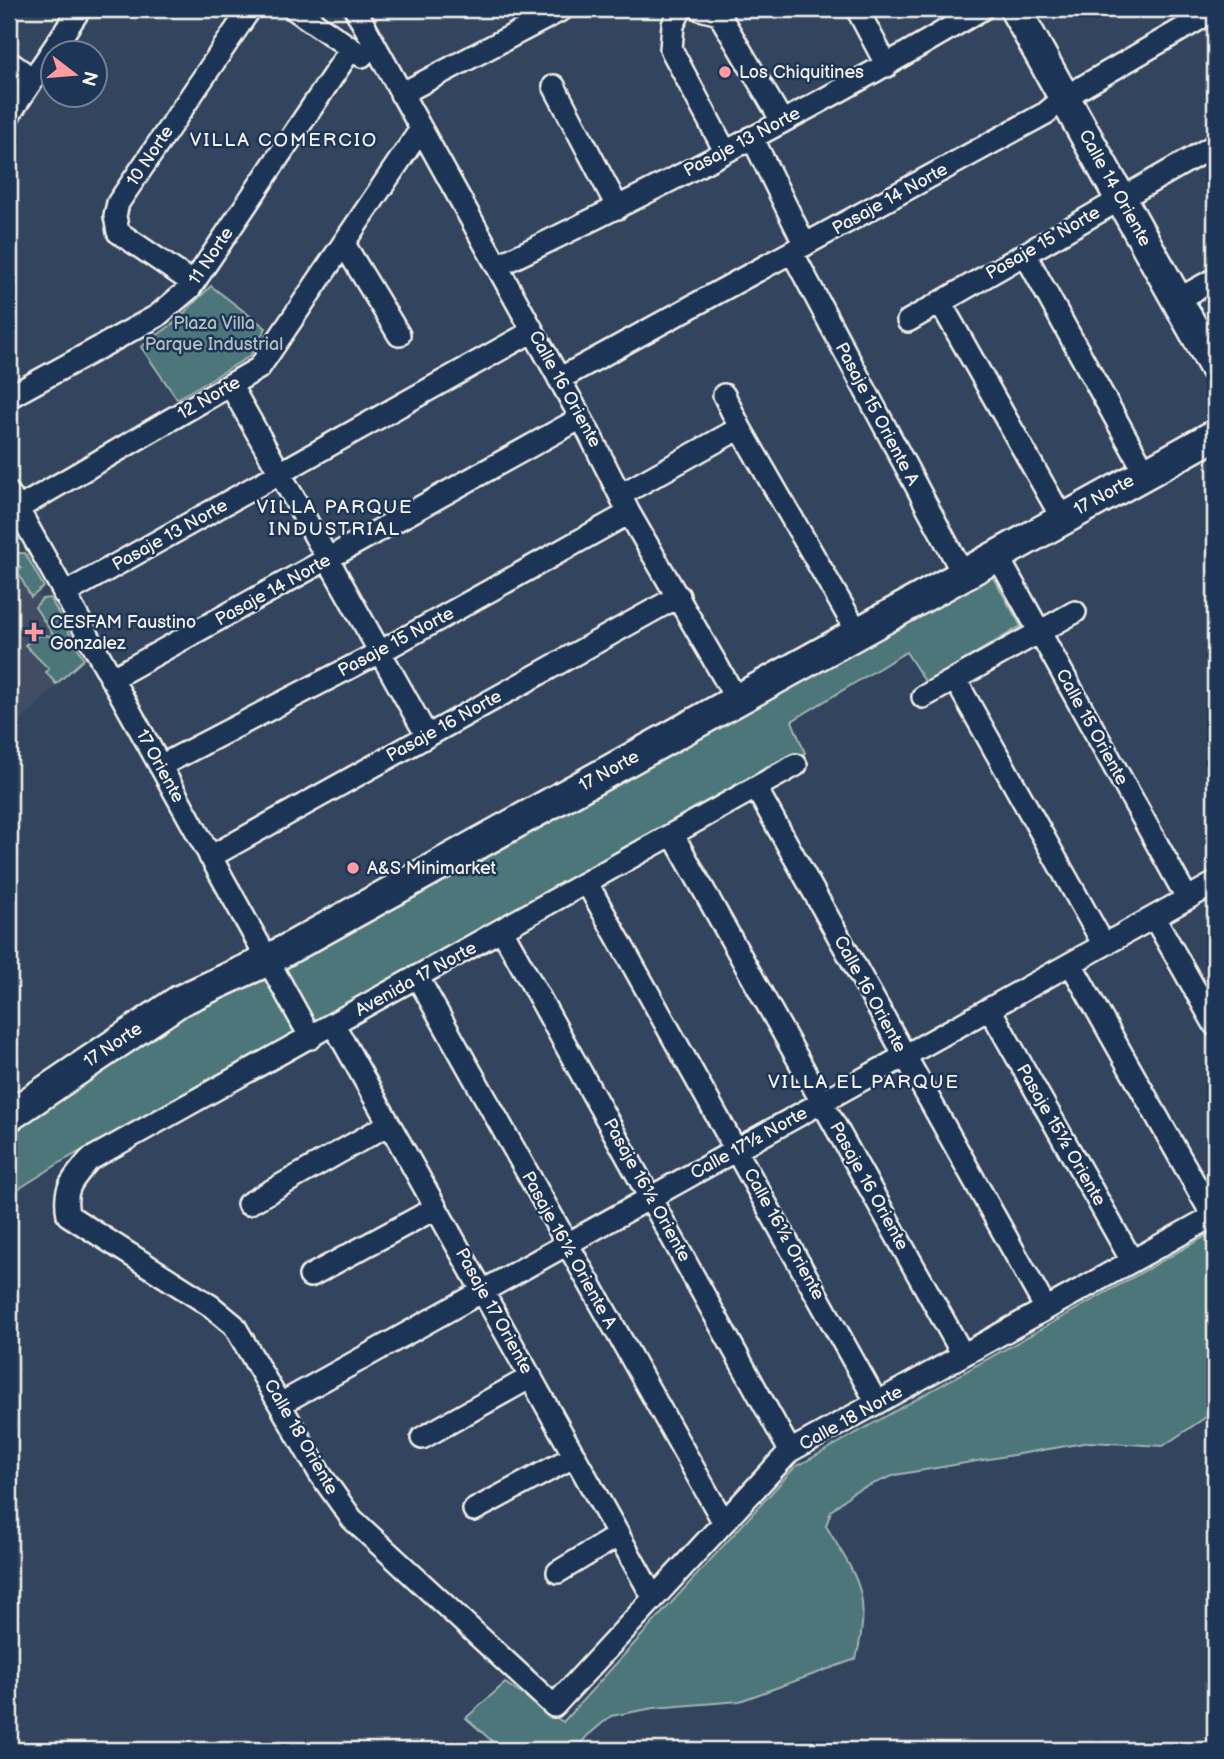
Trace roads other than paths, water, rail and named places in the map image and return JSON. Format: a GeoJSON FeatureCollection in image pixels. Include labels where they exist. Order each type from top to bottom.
{"type":"FeatureCollection","features":[{"type":"Feature","properties":{"kind":"street"},"geometry":{"type":"LineString","coordinates":[[9,115],[80,9]]}},
{"type":"Feature","properties":{"kind":"street","name":"10 Norte"},"geometry":{"type":"LineString","coordinates":[[193,283],[118,232],[115,216],[118,203],[250,9]]}},
{"type":"Feature","properties":{"kind":"street","name":"Calle 16 Oriente"},"geometry":{"type":"LineString","coordinates":[[295,9],[351,48],[397,86]]}},
{"type":"Feature","properties":{"kind":"street"},"geometry":{"type":"LineString","coordinates":[[397,86],[563,9]]}},
{"type":"Feature","properties":{"kind":"street"},"geometry":{"type":"LineString","coordinates":[[681,9],[673,25],[671,49],[725,151]]}},
{"type":"Feature","properties":{"kind":"street"},"geometry":{"type":"LineString","coordinates":[[700,9],[719,14],[782,121]]}},
{"type":"Feature","properties":{"kind":"street"},"geometry":{"type":"LineString","coordinates":[[857,9],[887,66]]}},
{"type":"Feature","properties":{"kind":"street","name":"Pasaje 13 Norte"},"geometry":{"type":"LineString","coordinates":[[497,267],[618,208],[887,66],[982,9]]}},
{"type":"Feature","properties":{"kind":"street","name":"Calle 14 Oriente"},"geometry":{"type":"LineString","coordinates":[[1015,9],[1215,368]]}},
{"type":"Feature","properties":{"kind":"street","name":"Calle 16 Oriente"},"geometry":{"type":"LineString","coordinates":[[360,10],[397,86],[626,504],[737,700]]}},
{"type":"Feature","properties":{"kind":"street","name":"Pasaje 14 Norte"},"geometry":{"type":"LineString","coordinates":[[559,379],[1046,113],[1065,97],[1215,10]]}},
{"type":"Feature","properties":{"kind":"street","name":"11 Norte"},"geometry":{"type":"LineString","coordinates":[[9,397],[157,316],[176,302],[193,283],[351,48]]}},
{"type":"Feature","properties":{"kind":"street"},"geometry":{"type":"LineString","coordinates":[[9,62],[33,79]]}},
{"type":"Feature","properties":{"kind":"street"},"geometry":{"type":"LineString","coordinates":[[554,86],[618,208]]}},
{"type":"Feature","properties":{"kind":"street","name":"12 Norte"},"geometry":{"type":"LineString","coordinates":[[13,501],[231,386],[266,360],[421,129]]}},
{"type":"Feature","properties":{"kind":"street","name":"Pasaje 15 Oriente A"},"geometry":{"type":"LineString","coordinates":[[752,137],[798,249],[963,574]]}},
{"type":"Feature","properties":{"kind":"street","name":"Pasaje 15 Norte"},"geometry":{"type":"LineString","coordinates":[[908,321],[1215,145]]}},
{"type":"Feature","properties":{"kind":"street"},"geometry":{"type":"LineString","coordinates":[[344,244],[398,335]]}},
{"type":"Feature","properties":{"kind":"street"},"geometry":{"type":"LineString","coordinates":[[1025,254],[1145,472]]}},
{"type":"Feature","properties":{"kind":"street"},"geometry":{"type":"LineString","coordinates":[[1177,300],[1215,279]]}},
{"type":"Feature","properties":{"kind":"street"},"geometry":{"type":"LineString","coordinates":[[940,302],[1062,519]]}},
{"type":"Feature","properties":{"kind":"street","name":"Pasaje 13 Norte"},"geometry":{"type":"LineString","coordinates":[[64,594],[533,331]]}},
{"type":"Feature","properties":{"kind":"street"},"geometry":{"type":"LineString","coordinates":[[231,386],[427,736]]}},
{"type":"Feature","properties":{"kind":"street"},"geometry":{"type":"LineString","coordinates":[[724,395],[740,428],[858,633]]}},
{"type":"Feature","properties":{"kind":"street","name":"Pasaje 14 Norte"},"geometry":{"type":"LineString","coordinates":[[111,679],[581,418]]}},
{"type":"Feature","properties":{"kind":"street","name":"Pasaje 15 Norte"},"geometry":{"type":"LineString","coordinates":[[160,766],[380,652],[626,504],[740,428]]}},
{"type":"Feature","properties":{"kind":"street","name":"17 Norte"},"geometry":{"type":"LineString","coordinates":[[9,1116],[179,1001],[268,961],[1215,435]]}},
{"type":"Feature","properties":{"kind":"street","name":"17 Oriente"},"geometry":{"type":"LineString","coordinates":[[13,501],[311,1038]]}},
{"type":"Feature","properties":{"kind":"street","name":"Calle 15 Oriente"},"geometry":{"type":"LineString","coordinates":[[997,555],[1187,898]]}},
{"type":"Feature","properties":{"kind":"street","name":"Pasaje 16 Norte"},"geometry":{"type":"LineString","coordinates":[[210,857],[678,596]]}},
{"type":"Feature","properties":{"kind":"street"},"geometry":{"type":"LineString","coordinates":[[923,697],[1075,612]]}},
{"type":"Feature","properties":{"kind":"street"},"geometry":{"type":"LineString","coordinates":[[955,679],[1104,945]]}},
{"type":"Feature","properties":{"kind":"street","name":"Avenida 17 Norte"},"geometry":{"type":"LineString","coordinates":[[68,1215],[65,1196],[72,1181],[89,1160],[796,765]]}},
{"type":"Feature","properties":{"kind":"street","name":"Calle 16 Oriente"},"geometry":{"type":"LineString","coordinates":[[755,788],[1046,1309]]}},
{"type":"Feature","properties":{"kind":"street","name":"Pasaje 16 Oriente"},"geometry":{"type":"LineString","coordinates":[[673,835],[964,1355]]}},
{"type":"Feature","properties":{"kind":"street","name":"Calle 16½ Oriente"},"geometry":{"type":"LineString","coordinates":[[587,883],[877,1403]]}},
{"type":"Feature","properties":{"kind":"street","name":"Calle 17½ Norte"},"geometry":{"type":"LineString","coordinates":[[282,1403],[1215,883]]}},
{"type":"Feature","properties":{"kind":"street"},"geometry":{"type":"LineString","coordinates":[[1154,917],[1215,1025]]}},
{"type":"Feature","properties":{"kind":"street","name":"Pasaje 16½ Oriente"},"geometry":{"type":"LineString","coordinates":[[502,930],[790,1451]]}},
{"type":"Feature","properties":{"kind":"street"},"geometry":{"type":"LineString","coordinates":[[1071,964],[1214,1215]]}},
{"type":"Feature","properties":{"kind":"street","name":"Pasaje 16½ Oriente A"},"geometry":{"type":"LineString","coordinates":[[418,978],[723,1521]]}},
{"type":"Feature","properties":{"kind":"street","name":"Pasaje 15½ Oriente"},"geometry":{"type":"LineString","coordinates":[[990,1009],[1132,1261]]}},
{"type":"Feature","properties":{"kind":"street","name":"Pasaje 17 Oriente"},"geometry":{"type":"LineString","coordinates":[[334,1025],[653,1597]]}},
{"type":"Feature","properties":{"kind":"street"},"geometry":{"type":"LineString","coordinates":[[248,1204],[389,1124]]}},
{"type":"Feature","properties":{"kind":"street"},"geometry":{"type":"LineString","coordinates":[[310,1276],[436,1208]]}},
{"type":"Feature","properties":{"kind":"street","name":"Calle 18 Oriente"},"geometry":{"type":"LineString","coordinates":[[68,1215],[224,1316],[240,1332],[320,1474],[352,1519],[554,1706]]}},
{"type":"Feature","properties":{"kind":"street","name":"Calle 18 Norte"},"geometry":{"type":"LineString","coordinates":[[554,1706],[790,1451],[1214,1215]]}},
{"type":"Feature","properties":{"kind":"street"},"geometry":{"type":"LineString","coordinates":[[422,1438],[531,1377]]}},
{"type":"Feature","properties":{"kind":"street"},"geometry":{"type":"LineString","coordinates":[[474,1510],[575,1456]]}},
{"type":"Feature","properties":{"kind":"street"},"geometry":{"type":"LineString","coordinates":[[558,1572],[619,1535]]}},
{"type":"Feature","properties":{"kind":"place","name":"Los Chiquitines"},"geometry":{"type":"Point","coordinates":[725,72]}},
{"type":"Feature","properties":{"kind":"place","name":"CESFAM Faustino Gonzalez"},"geometry":{"type":"Point","coordinates":[34,632]}},
{"type":"Feature","properties":{"kind":"place","name":"A&S Minimarket"},"geometry":{"type":"Point","coordinates":[353,868]}},
{"type":"Feature","properties":{"kind":"district","name":"VILLA COMERCIO"},"geometry":{"type":"Point","coordinates":[284,140]}},
{"type":"Feature","properties":{"kind":"district","name":"VILLA PARQUE INDUSTRIAL"},"geometry":{"type":"Point","coordinates":[335,518]}},
{"type":"Feature","properties":{"kind":"district","name":"VILLA EL PARQUE"},"geometry":{"type":"Point","coordinates":[864,1082]}},
{"type":"Feature","properties":{"kind":"park label","name":"Plaza Villa Parque Industrial"},"geometry":{"type":"Point","coordinates":[214,333]}}]}
